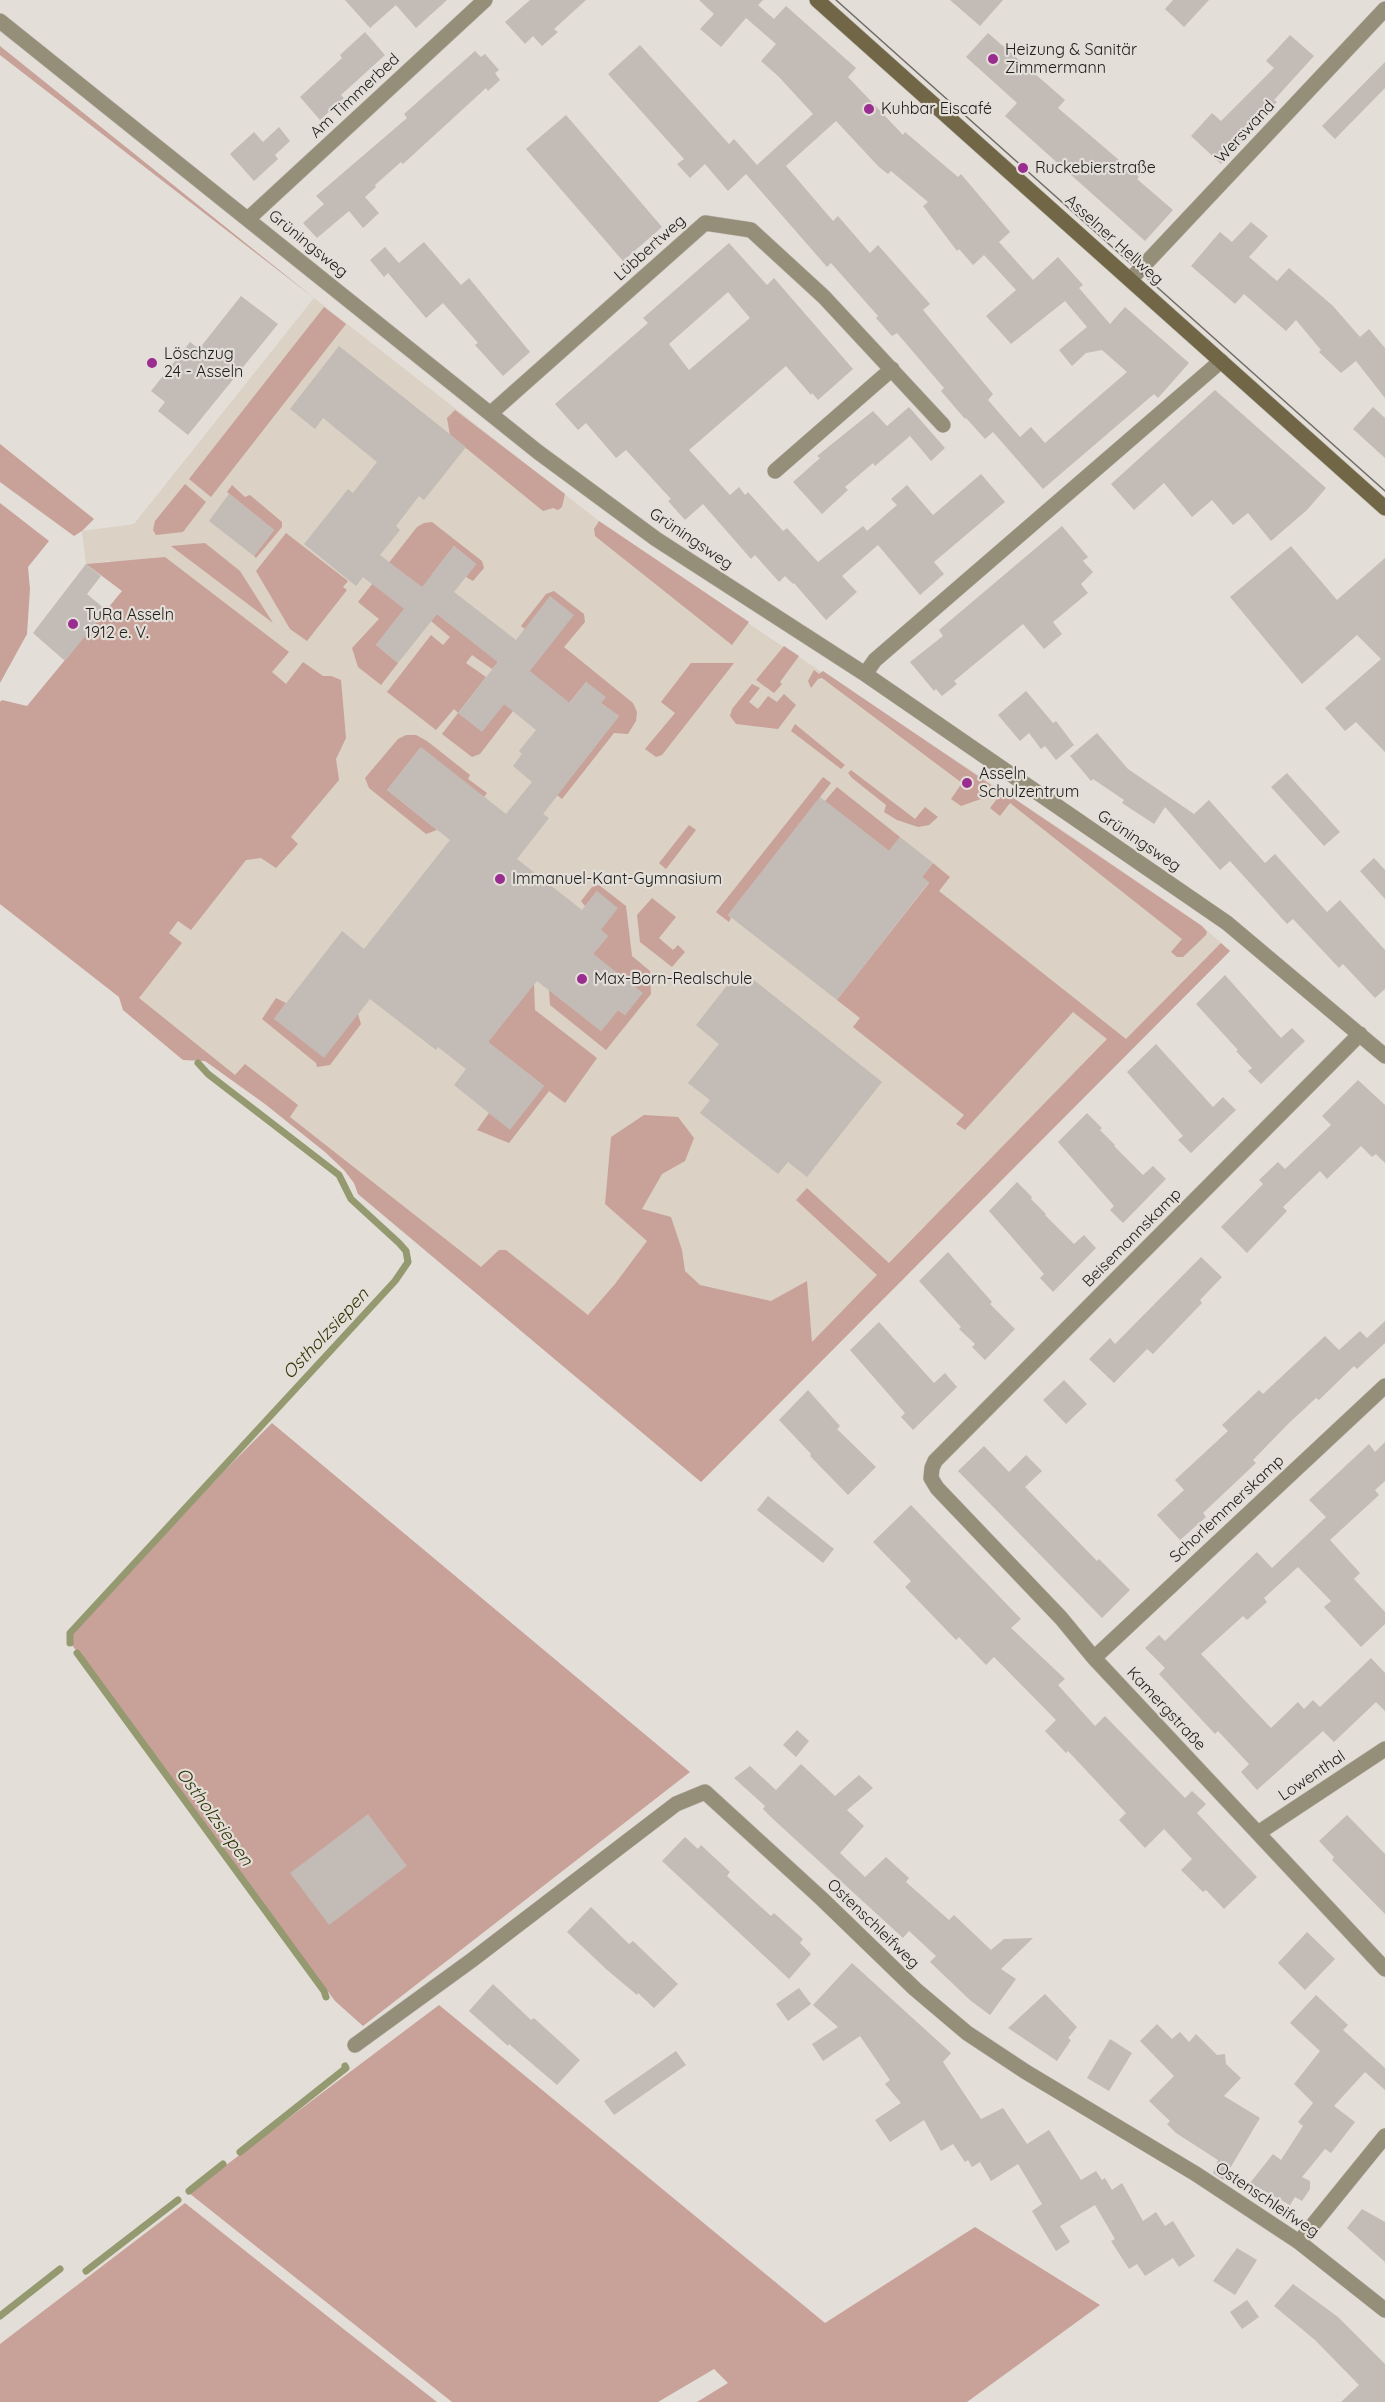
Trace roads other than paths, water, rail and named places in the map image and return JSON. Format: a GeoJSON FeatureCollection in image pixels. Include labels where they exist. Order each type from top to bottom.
{"type":"FeatureCollection","features":[{"type":"Feature","properties":{"kind":"main road","name":"Asselner Hellweg"},"geometry":{"type":"LineString","coordinates":[[818,0],[1385,508]]}},
{"type":"Feature","properties":{"kind":"street","name":"Am Timmerbed"},"geometry":{"type":"LineString","coordinates":[[248,219],[486,0]]}},
{"type":"Feature","properties":{"kind":"street","name":"Werswand"},"geometry":{"type":"LineString","coordinates":[[1131,279],[1385,9]]}},
{"type":"Feature","properties":{"kind":"street","name":"Grüningsweg"},"geometry":{"type":"LineString","coordinates":[[0,21],[538,452],[656,539],[865,674],[1227,923],[1385,1056]]}},
{"type":"Feature","properties":{"kind":"street","name":"Lübbertweg"},"geometry":{"type":"LineString","coordinates":[[490,413],[705,224],[751,230],[824,297],[943,425]]}},
{"type":"Feature","properties":{"kind":"street"},"geometry":{"type":"LineString","coordinates":[[865,674],[876,660],[1221,361]]}},
{"type":"Feature","properties":{"kind":"street"},"geometry":{"type":"LineString","coordinates":[[775,471],[892,369]]}},
{"type":"Feature","properties":{"kind":"street","name":"Beisemannskamp"},"geometry":{"type":"LineString","coordinates":[[932,1468],[935,1461],[1360,1034]]}},
{"type":"Feature","properties":{"kind":"street","name":"Schorlemmerskamp"},"geometry":{"type":"LineString","coordinates":[[1094,1658],[1385,1386]]}},
{"type":"Feature","properties":{"kind":"street","name":"Kamergstraße"},"geometry":{"type":"LineString","coordinates":[[932,1468],[931,1478],[937,1488],[1061,1618],[1094,1658],[1385,1969]]}},
{"type":"Feature","properties":{"kind":"street","name":"Lowenthal"},"geometry":{"type":"LineString","coordinates":[[1258,1833],[1385,1749]]}},
{"type":"Feature","properties":{"kind":"street","name":"Ostenschleifweg"},"geometry":{"type":"LineString","coordinates":[[355,2045],[472,1960],[676,1804],[705,1792],[822,1899],[915,1989],[967,2033],[1026,2072],[1196,2174],[1299,2242],[1385,2310]]}},
{"type":"Feature","properties":{"kind":"street"},"geometry":{"type":"LineString","coordinates":[[1299,2242],[1385,2136]]}},
{"type":"Feature","properties":{"kind":"waterway","name":"Ostholzsiepen"},"geometry":{"type":"LineString","coordinates":[[70,1643],[70,1633],[395,1281],[408,1262],[406,1251],[399,1243],[351,1199],[339,1175],[208,1074],[198,1063]]}},
{"type":"Feature","properties":{"kind":"waterway","name":"Ostholzsiepen"},"geometry":{"type":"LineString","coordinates":[[77,1653],[324,1991],[326,1997]]}},
{"type":"Feature","properties":{"kind":"waterway","name":"Ostholzsiepen"},"geometry":{"type":"LineString","coordinates":[[240,2152],[346,2068],[345,2066]]}},
{"type":"Feature","properties":{"kind":"waterway","name":"Ostholzsiepen"},"geometry":{"type":"LineString","coordinates":[[189,2191],[223,2164]]}},
{"type":"Feature","properties":{"kind":"waterway","name":"Ostholzsiepen"},"geometry":{"type":"LineString","coordinates":[[86,2271],[178,2200]]}},
{"type":"Feature","properties":{"kind":"waterway","name":"Ostholzsiepen"},"geometry":{"type":"LineString","coordinates":[[0,2316],[60,2269]]}},
{"type":"Feature","properties":{"kind":"tram line"},"geometry":{"type":"LineString","coordinates":[[836,0],[1385,491]]}},
{"type":"Feature","properties":{"kind":"place","name":"Heizung & Sanitär Zimmermann"},"geometry":{"type":"Point","coordinates":[993,59]}},
{"type":"Feature","properties":{"kind":"place","name":"Kuhbar Eiscafé"},"geometry":{"type":"Point","coordinates":[869,109]}},
{"type":"Feature","properties":{"kind":"place","name":"Ruckebierstraße"},"geometry":{"type":"Point","coordinates":[1023,168]}},
{"type":"Feature","properties":{"kind":"place","name":"Löschzug 24 - Asseln"},"geometry":{"type":"Point","coordinates":[152,363]}},
{"type":"Feature","properties":{"kind":"place","name":"TuRa Asseln 1912 e. V."},"geometry":{"type":"Point","coordinates":[73,624]}},
{"type":"Feature","properties":{"kind":"place","name":"Asseln Schulzentrum"},"geometry":{"type":"Point","coordinates":[967,783]}},
{"type":"Feature","properties":{"kind":"place","name":"Immanuel-Kant-Gymnasium"},"geometry":{"type":"Point","coordinates":[500,879]}},
{"type":"Feature","properties":{"kind":"place","name":"Max-Born-Realschule"},"geometry":{"type":"Point","coordinates":[582,979]}}]}
